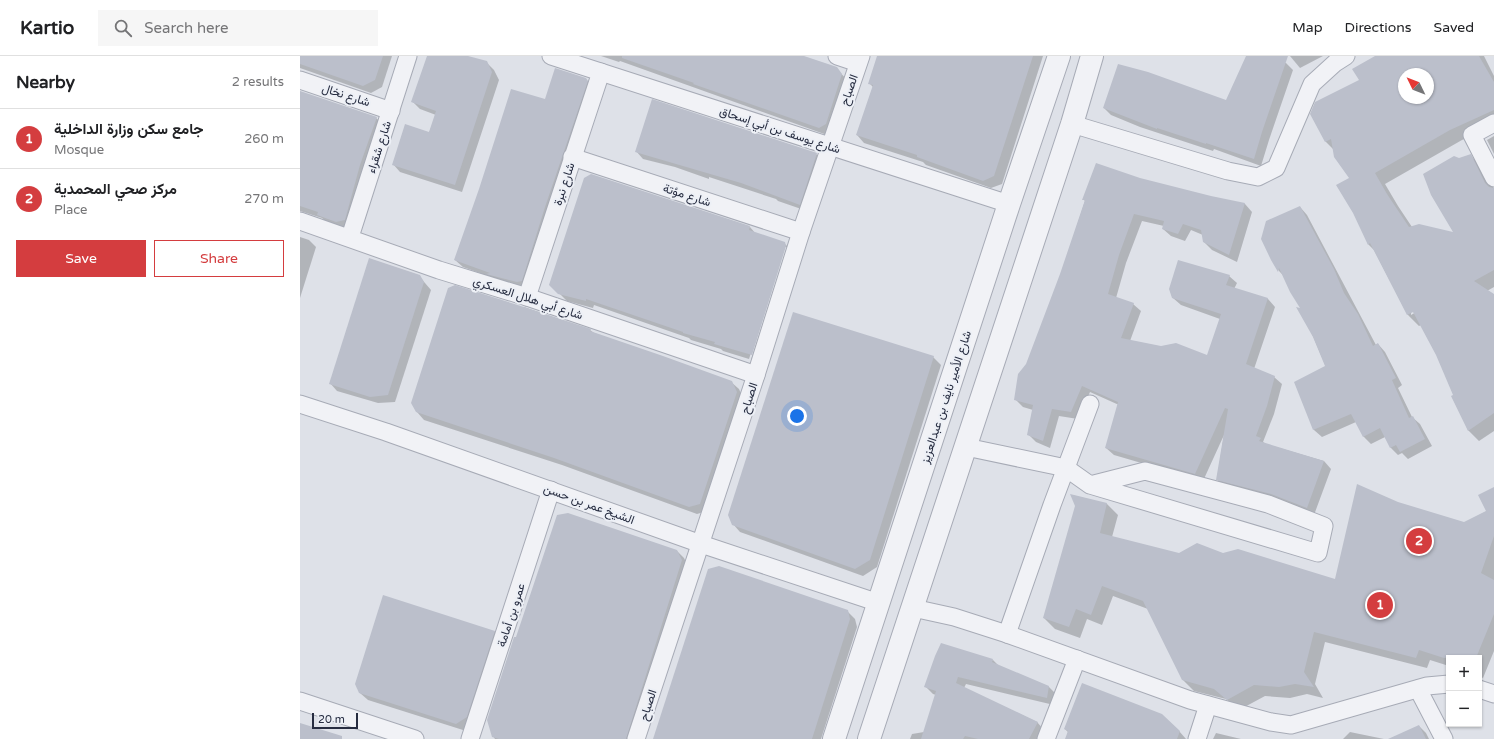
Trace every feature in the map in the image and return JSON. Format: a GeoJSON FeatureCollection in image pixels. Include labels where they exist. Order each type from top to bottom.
{"type":"FeatureCollection","features":[{"type":"Feature","properties":{"kind":"street","name":"شارع شقراء"},"geometry":{"type":"LineString","coordinates":[[350,237],[408,56]]}},
{"type":"Feature","properties":{"kind":"street","name":"شارع يوسف بن أبي إسحاق"},"geometry":{"type":"LineString","coordinates":[[551,56],[1009,204]]}},
{"type":"Feature","properties":{"kind":"street"},"geometry":{"type":"LineString","coordinates":[[837,56],[860,59]]}},
{"type":"Feature","properties":{"kind":"street","name":"شارع الأمير نايف بن عبدالعزيز"},"geometry":{"type":"LineString","coordinates":[[834,739],[1059,56]]}},
{"type":"Feature","properties":{"kind":"street"},"geometry":{"type":"LineString","coordinates":[[869,739],[1072,124],[1092,56]]}},
{"type":"Feature","properties":{"kind":"street"},"geometry":{"type":"LineString","coordinates":[[1072,124],[1228,171],[1258,177],[1276,168],[1312,84],[1335,62],[1346,56]]}},
{"type":"Feature","properties":{"kind":"street","name":"الصباح"},"geometry":{"type":"LineString","coordinates":[[636,739],[756,375],[801,232],[860,59]]}},
{"type":"Feature","properties":{"kind":"street","name":"شارع نبرة"},"geometry":{"type":"LineString","coordinates":[[527,297],[601,72]]}},
{"type":"Feature","properties":{"kind":"street","name":"شارع نخال"},"geometry":{"type":"LineString","coordinates":[[300,80],[391,111]]}},
{"type":"Feature","properties":{"kind":"street"},"geometry":{"type":"LineString","coordinates":[[1494,123],[1472,135],[1494,178]]}},
{"type":"Feature","properties":{"kind":"street","name":"شارع مؤتة"},"geometry":{"type":"LineString","coordinates":[[572,157],[801,232]]}},
{"type":"Feature","properties":{"kind":"street","name":"شارع أبي هلال العسكري"},"geometry":{"type":"LineString","coordinates":[[300,221],[350,237],[439,270],[527,297],[756,375]]}},
{"type":"Feature","properties":{"kind":"street","name":"الشيخ عمر بن حسن"},"geometry":{"type":"LineString","coordinates":[[300,404],[386,432],[701,544],[879,603]]}},
{"type":"Feature","properties":{"kind":"street"},"geometry":{"type":"LineString","coordinates":[[1006,634],[1090,404]]}},
{"type":"Feature","properties":{"kind":"street"},"geometry":{"type":"LineString","coordinates":[[966,447],[1066,468],[1090,486],[1318,553],[1324,526],[1268,504],[1145,471],[1090,486]]}},
{"type":"Feature","properties":{"kind":"street","name":"عمرو بن أمامة"},"geometry":{"type":"LineString","coordinates":[[470,739],[551,490]]}},
{"type":"Feature","properties":{"kind":"street"},"geometry":{"type":"LineString","coordinates":[[913,608],[954,617],[1006,634],[1190,700],[1291,726],[1428,686],[1446,684]]}},
{"type":"Feature","properties":{"kind":"street"},"geometry":{"type":"LineString","coordinates":[[1046,739],[1077,659]]}},
{"type":"Feature","properties":{"kind":"street"},"geometry":{"type":"LineString","coordinates":[[1418,689],[1444,739]]}},
{"type":"Feature","properties":{"kind":"street"},"geometry":{"type":"LineString","coordinates":[[1482,690],[1494,694]]}},
{"type":"Feature","properties":{"kind":"street"},"geometry":{"type":"LineString","coordinates":[[300,701],[415,739]]}},
{"type":"Feature","properties":{"kind":"street"},"geometry":{"type":"LineString","coordinates":[[1197,739],[1208,705]]}},
{"type":"Feature","properties":{"kind":"building"},"geometry":{"type":"Polygon","coordinates":[[[300,56],[383,56],[375,80],[363,86],[300,64],[300,56]]]}},
{"type":"Feature","properties":{"kind":"building"},"geometry":{"type":"Polygon","coordinates":[[[427,56],[468,56],[487,61],[492,72],[455,185],[392,165],[405,124],[429,132],[436,111],[411,102],[427,56]]]}},
{"type":"Feature","properties":{"kind":"building"},"geometry":{"type":"Polygon","coordinates":[[[622,56],[804,56],[837,67],[842,74],[826,124],[819,128],[693,84],[694,83],[622,58],[622,56]]]}},
{"type":"Feature","properties":{"kind":"building"},"geometry":{"type":"Polygon","coordinates":[[[877,56],[1033,56],[994,176],[983,181],[917,157],[917,155],[856,135],[873,85],[868,84],[877,56]]]}},
{"type":"Feature","properties":{"kind":"building"},"geometry":{"type":"Polygon","coordinates":[[[1246,56],[1288,56],[1254,159],[1157,129],[1103,108],[1118,64],[1148,72],[1226,100],[1246,56]]]}},
{"type":"Feature","properties":{"kind":"building"},"geometry":{"type":"Polygon","coordinates":[[[1375,56],[1479,56],[1494,82],[1494,110],[1450,130],[1375,173],[1409,227],[1419,224],[1453,232],[1431,195],[1423,174],[1454,156],[1459,158],[1471,154],[1485,183],[1489,187],[1494,188],[1494,270],[1474,281],[1494,294],[1494,413],[1468,431],[1451,396],[1453,395],[1436,355],[1413,312],[1407,315],[1370,243],[1368,245],[1353,213],[1336,185],[1349,178],[1334,157],[1331,139],[1325,142],[1310,114],[1315,102],[1359,80],[1352,69],[1375,56]]]}},
{"type":"Feature","properties":{"kind":"building"},"geometry":{"type":"Polygon","coordinates":[[[555,68],[586,78],[588,81],[545,207],[522,281],[517,282],[486,274],[490,273],[454,260],[479,189],[511,89],[545,99],[555,68]]]}},
{"type":"Feature","properties":{"kind":"building"},"geometry":{"type":"Polygon","coordinates":[[[300,91],[377,117],[360,165],[345,220],[336,222],[317,215],[318,212],[300,206],[300,91]]]}},
{"type":"Feature","properties":{"kind":"building"},"geometry":{"type":"Polygon","coordinates":[[[652,99],[817,153],[800,205],[741,183],[635,152],[652,99]]]}},
{"type":"Feature","properties":{"kind":"building"},"geometry":{"type":"Polygon","coordinates":[[[1096,163],[1140,178],[1245,203],[1229,255],[1203,242],[1201,230],[1183,224],[1178,234],[1162,229],[1164,221],[1134,214],[1119,255],[1108,294],[1134,303],[1121,338],[1161,346],[1176,343],[1207,355],[1221,314],[1172,298],[1169,289],[1178,260],[1230,275],[1226,285],[1268,298],[1246,364],[1275,376],[1267,406],[1256,436],[1261,438],[1259,441],[1324,461],[1307,508],[1271,494],[1216,480],[1228,409],[1225,408],[1195,474],[1105,448],[1118,402],[1082,386],[1071,412],[1052,409],[1043,441],[1027,435],[1033,405],[1014,400],[1018,374],[1026,364],[1060,274],[1085,200],[1082,200],[1096,163]]]}},
{"type":"Feature","properties":{"kind":"building"},"geometry":{"type":"Polygon","coordinates":[[[591,174],[750,226],[749,230],[785,242],[786,246],[752,355],[714,344],[715,342],[683,333],[586,299],[586,301],[558,294],[549,285],[584,178],[591,174]]]}},
{"type":"Feature","properties":{"kind":"building"},"geometry":{"type":"Polygon","coordinates":[[[1300,206],[1334,269],[1344,293],[1358,314],[1373,346],[1378,343],[1396,378],[1392,380],[1409,418],[1413,416],[1425,439],[1400,452],[1396,445],[1390,448],[1380,428],[1363,437],[1351,414],[1313,430],[1294,382],[1325,366],[1313,337],[1296,307],[1300,308],[1290,292],[1279,268],[1278,272],[1271,260],[1261,239],[1266,221],[1300,206]]]}},
{"type":"Feature","properties":{"kind":"building"},"geometry":{"type":"Polygon","coordinates":[[[369,258],[420,275],[424,282],[388,395],[370,397],[329,384],[369,258]]]}},
{"type":"Feature","properties":{"kind":"building"},"geometry":{"type":"Polygon","coordinates":[[[455,285],[591,329],[590,331],[732,381],[737,392],[700,504],[689,507],[554,458],[416,412],[411,403],[448,288],[455,285]]]}},
{"type":"Feature","properties":{"kind":"building"},"geometry":{"type":"Polygon","coordinates":[[[793,312],[934,356],[870,560],[855,569],[732,525],[728,515],[793,312]]]}},
{"type":"Feature","properties":{"kind":"building"},"geometry":{"type":"Polygon","coordinates":[[[1357,484],[1398,502],[1464,522],[1486,511],[1478,495],[1494,487],[1494,536],[1481,573],[1494,580],[1494,614],[1477,655],[1446,655],[1446,658],[1444,658],[1419,650],[1416,658],[1314,632],[1304,672],[1314,687],[1295,684],[1279,687],[1254,685],[1227,700],[1214,689],[1182,680],[1143,601],[1102,586],[1091,615],[1076,609],[1069,627],[1043,618],[1075,506],[1070,494],[1107,503],[1100,533],[1179,553],[1197,543],[1223,553],[1238,549],[1335,579],[1357,484]]]}},
{"type":"Feature","properties":{"kind":"building"},"geometry":{"type":"Polygon","coordinates":[[[568,513],[677,550],[682,560],[626,739],[499,739],[492,737],[487,720],[514,637],[516,637],[557,515],[568,513]]]}},
{"type":"Feature","properties":{"kind":"building"},"geometry":{"type":"Polygon","coordinates":[[[719,566],[848,610],[850,619],[812,739],[653,739],[708,569],[719,566]]]}},
{"type":"Feature","properties":{"kind":"building"},"geometry":{"type":"Polygon","coordinates":[[[383,595],[495,631],[467,717],[456,724],[359,693],[355,684],[383,595]]]}},
{"type":"Feature","properties":{"kind":"building"},"geometry":{"type":"Polygon","coordinates":[[[941,643],[993,659],[992,662],[1049,686],[1047,698],[958,677],[956,683],[1038,722],[1029,739],[978,739],[965,736],[963,739],[921,739],[936,691],[924,687],[941,643]]]}},
{"type":"Feature","properties":{"kind":"building"},"geometry":{"type":"Polygon","coordinates":[[[1082,683],[1162,714],[1180,731],[1177,739],[1065,739],[1068,731],[1064,729],[1082,683]]]}},
{"type":"Feature","properties":{"kind":"building"},"geometry":{"type":"Polygon","coordinates":[[[300,723],[342,736],[342,739],[300,739],[300,723]]]}},
{"type":"Feature","properties":{"kind":"building"},"geometry":{"type":"Polygon","coordinates":[[[1419,725],[1426,739],[1388,739],[1419,725]]]}},
{"type":"Feature","properties":{"kind":"place","name":"مركز صحي المحمدية"},"geometry":{"type":"Point","coordinates":[1419,541]}},
{"type":"Feature","properties":{"kind":"place","name":"جامع سكن وزارة الداخلية"},"geometry":{"type":"Point","coordinates":[1380,605]}}]}
